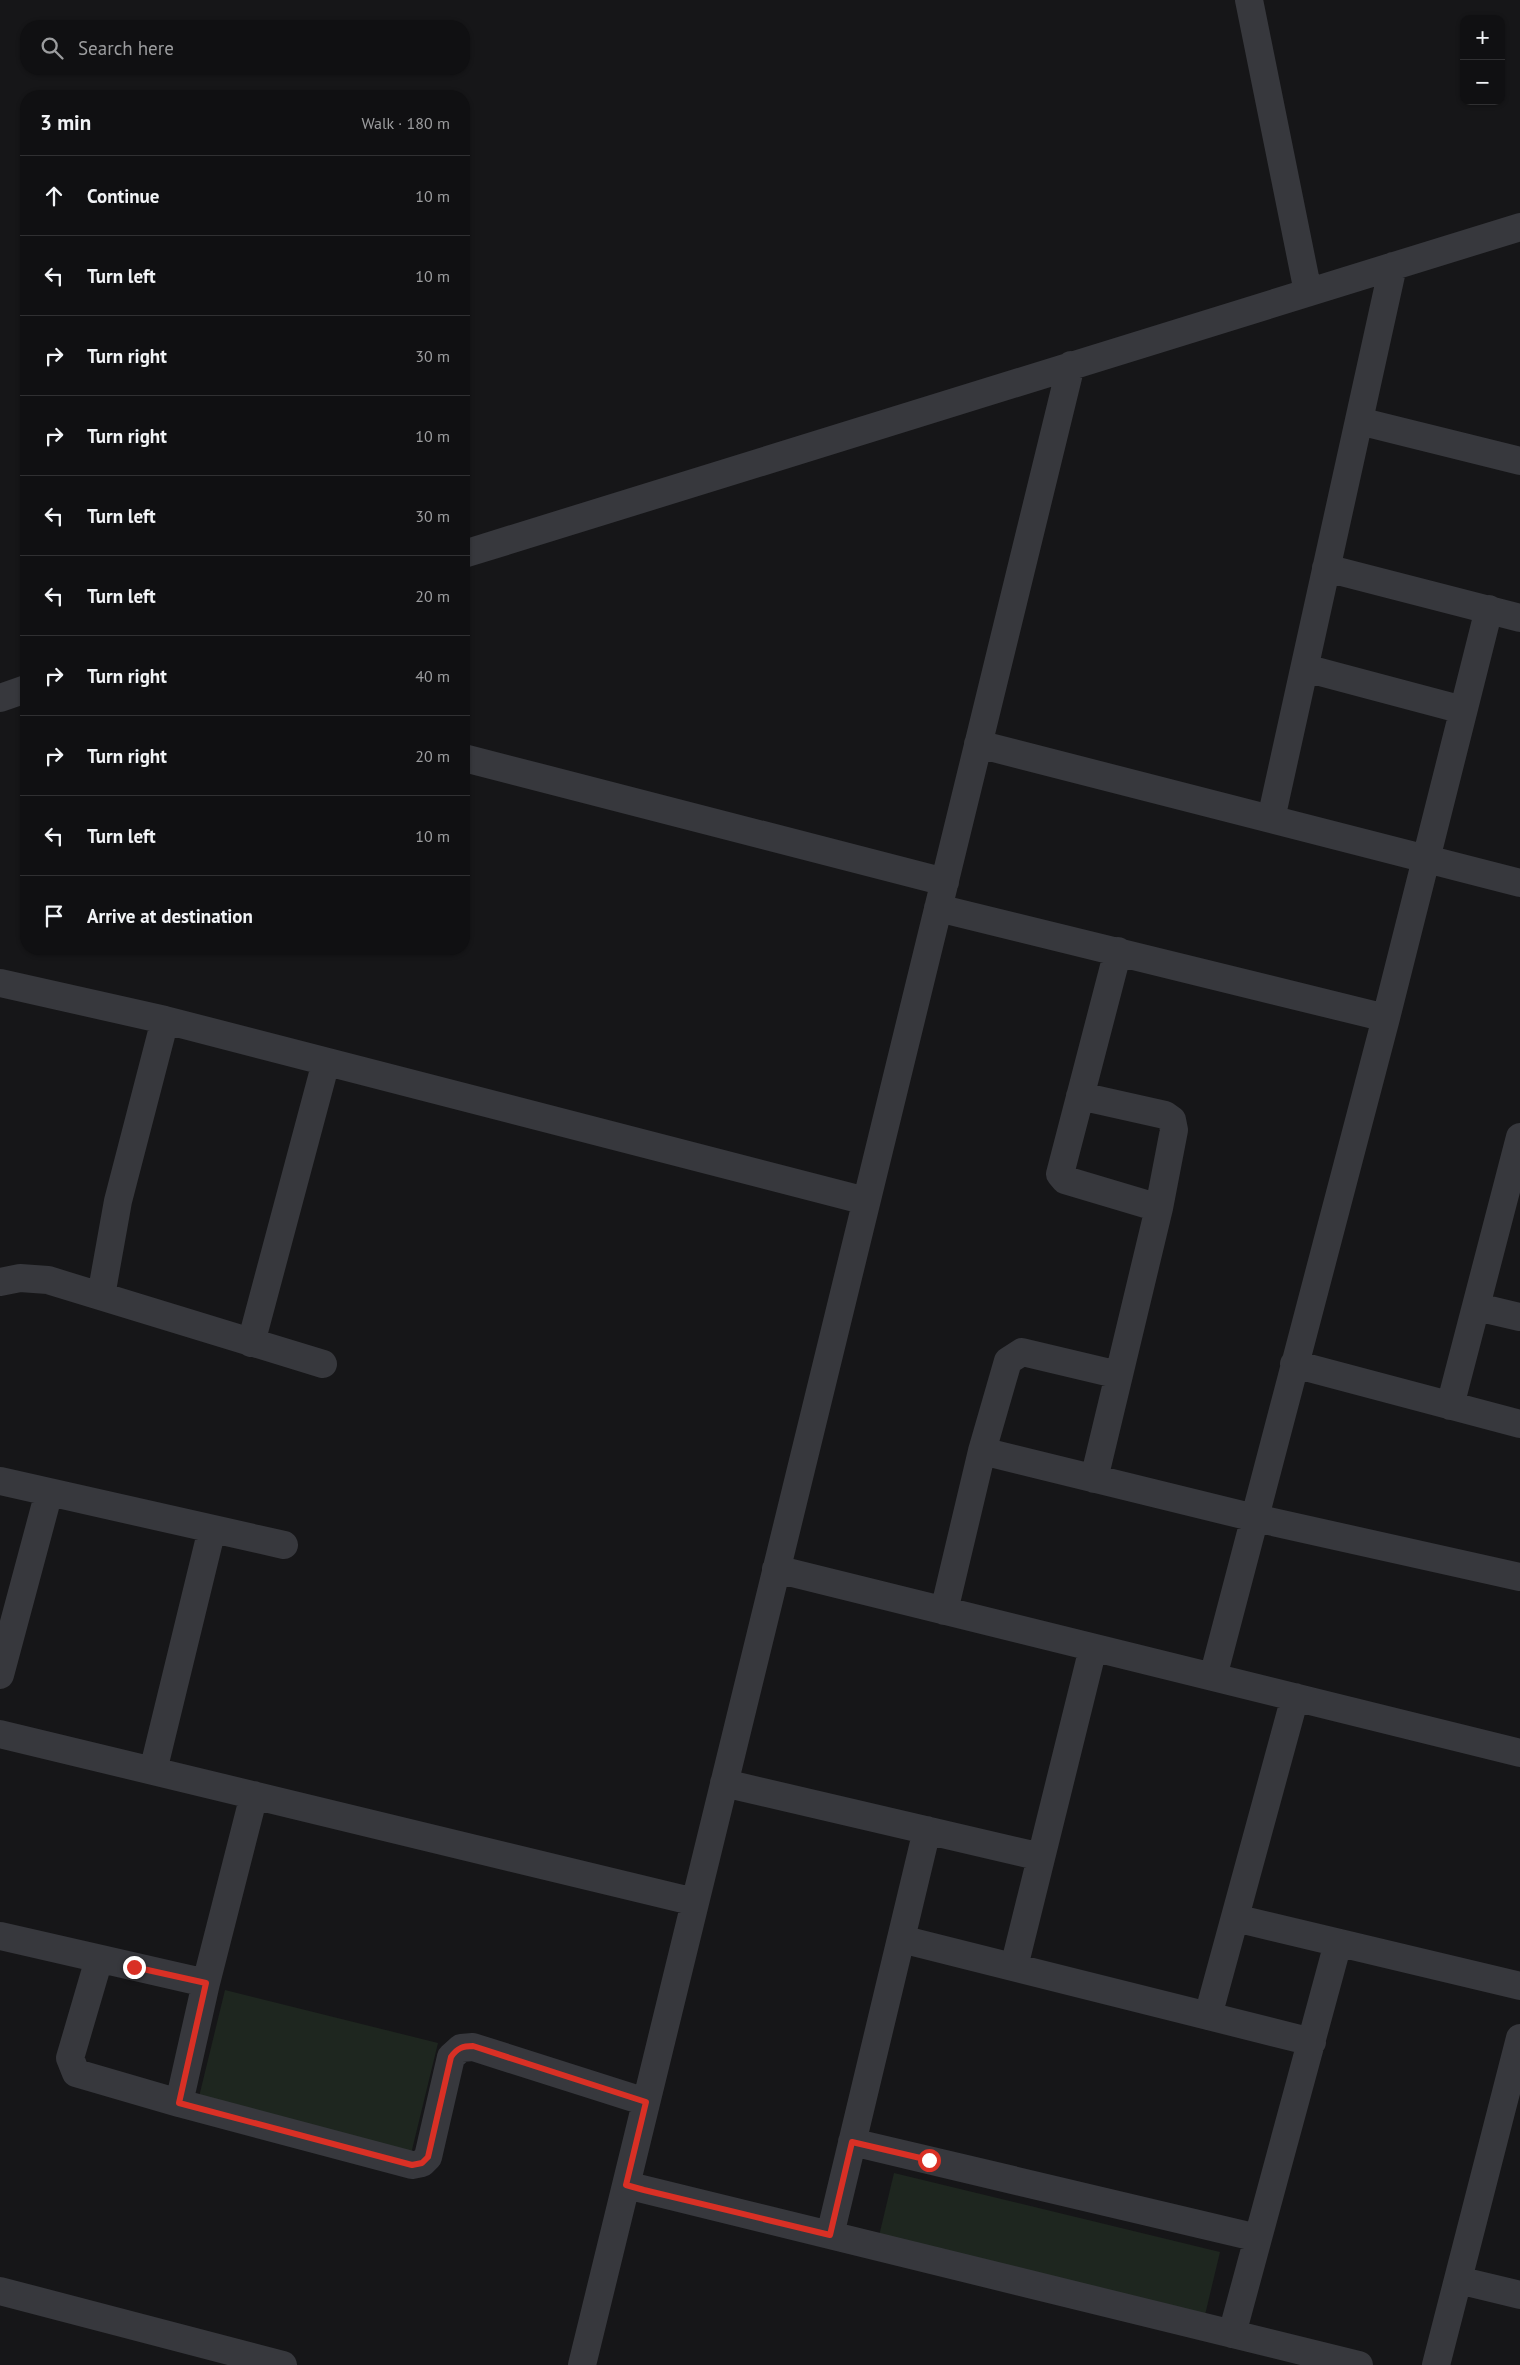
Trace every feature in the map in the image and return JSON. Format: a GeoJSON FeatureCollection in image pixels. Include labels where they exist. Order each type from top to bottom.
{"type":"FeatureCollection","features":[{"type":"Feature","properties":{"kind":"street"},"geometry":{"type":"LineString","coordinates":[[1249,0],[1308,292]]}},
{"type":"Feature","properties":{"kind":"street"},"geometry":{"type":"LineString","coordinates":[[470,552],[1520,227]]}},
{"type":"Feature","properties":{"kind":"street"},"geometry":{"type":"LineString","coordinates":[[1271,819],[1393,266]]}},
{"type":"Feature","properties":{"kind":"street"},"geometry":{"type":"LineString","coordinates":[[582,2365],[1071,365]]}},
{"type":"Feature","properties":{"kind":"street"},"geometry":{"type":"LineString","coordinates":[[1359,421],[1520,461]]}},
{"type":"Feature","properties":{"kind":"street"},"geometry":{"type":"LineString","coordinates":[[1326,568],[1520,618]]}},
{"type":"Feature","properties":{"kind":"street"},"geometry":{"type":"LineString","coordinates":[[1213,1677],[1386,1018],[1489,610]]}},
{"type":"Feature","properties":{"kind":"street"},"geometry":{"type":"LineString","coordinates":[[1305,668],[1463,710]]}},
{"type":"Feature","properties":{"kind":"street"},"geometry":{"type":"LineString","coordinates":[[0,698],[20,691]]}},
{"type":"Feature","properties":{"kind":"street"},"geometry":{"type":"LineString","coordinates":[[978,744],[1520,883]]}},
{"type":"Feature","properties":{"kind":"street"},"geometry":{"type":"LineString","coordinates":[[470,760],[945,882]]}},
{"type":"Feature","properties":{"kind":"street"},"geometry":{"type":"LineString","coordinates":[[938,908],[1386,1018]]}},
{"type":"Feature","properties":{"kind":"street"},"geometry":{"type":"LineString","coordinates":[[1118,951],[1060,1169],[1062,1177],[1159,1208]]}},
{"type":"Feature","properties":{"kind":"street"},"geometry":{"type":"LineString","coordinates":[[0,983],[165,1020],[866,1201]]}},
{"type":"Feature","properties":{"kind":"street"},"geometry":{"type":"LineString","coordinates":[[101,1296],[118,1201],[165,1020]]}},
{"type":"Feature","properties":{"kind":"street"},"geometry":{"type":"LineString","coordinates":[[251,1343],[326,1062]]}},
{"type":"Feature","properties":{"kind":"street"},"geometry":{"type":"LineString","coordinates":[[1080,1096],[1165,1115],[1172,1120],[1174,1130],[1159,1208],[1094,1479]]}},
{"type":"Feature","properties":{"kind":"street"},"geometry":{"type":"LineString","coordinates":[[1450,1406],[1515,1181],[1520,1137]]}},
{"type":"Feature","properties":{"kind":"street"},"geometry":{"type":"LineString","coordinates":[[0,1282],[20,1278],[48,1280],[323,1364]]}},
{"type":"Feature","properties":{"kind":"street"},"geometry":{"type":"LineString","coordinates":[[1478,1307],[1520,1317]]}},
{"type":"Feature","properties":{"kind":"street"},"geometry":{"type":"LineString","coordinates":[[944,1611],[982,1451],[1008,1361],[1016,1353],[1022,1352],[1119,1375]]}},
{"type":"Feature","properties":{"kind":"street"},"geometry":{"type":"LineString","coordinates":[[1294,1364],[1520,1424]]}},
{"type":"Feature","properties":{"kind":"street"},"geometry":{"type":"LineString","coordinates":[[982,1451],[1255,1518],[1520,1577]]}},
{"type":"Feature","properties":{"kind":"street"},"geometry":{"type":"LineString","coordinates":[[0,1481],[284,1545]]}},
{"type":"Feature","properties":{"kind":"street"},"geometry":{"type":"LineString","coordinates":[[0,1675],[48,1492]]}},
{"type":"Feature","properties":{"kind":"street"},"geometry":{"type":"LineString","coordinates":[[153,1771],[212,1529]]}},
{"type":"Feature","properties":{"kind":"street"},"geometry":{"type":"LineString","coordinates":[[776,1569],[1520,1753]]}},
{"type":"Feature","properties":{"kind":"street"},"geometry":{"type":"LineString","coordinates":[[1014,1967],[1093,1648]]}},
{"type":"Feature","properties":{"kind":"street"},"geometry":{"type":"LineString","coordinates":[[1208,2016],[1295,1697]]}},
{"type":"Feature","properties":{"kind":"street"},"geometry":{"type":"LineString","coordinates":[[0,1734],[695,1902]]}},
{"type":"Feature","properties":{"kind":"street"},"geometry":{"type":"LineString","coordinates":[[724,1783],[1041,1856]]}},
{"type":"Feature","properties":{"kind":"street"},"geometry":{"type":"LineString","coordinates":[[179,2103],[206,1983],[254,1795]]}},
{"type":"Feature","properties":{"kind":"street"},"geometry":{"type":"LineString","coordinates":[[830,2235],[927,1830]]}},
{"type":"Feature","properties":{"kind":"street"},"geometry":{"type":"LineString","coordinates":[[1235,1918],[1520,1986]]}},
{"type":"Feature","properties":{"kind":"street"},"geometry":{"type":"LineString","coordinates":[[0,1936],[206,1983]]}},
{"type":"Feature","properties":{"kind":"street"},"geometry":{"type":"LineString","coordinates":[[901,1939],[1312,2042]]}},
{"type":"Feature","properties":{"kind":"street"},"geometry":{"type":"LineString","coordinates":[[1232,2334],[1338,1942]]}},
{"type":"Feature","properties":{"kind":"street"},"geometry":{"type":"LineString","coordinates":[[98,1959],[70,2058],[76,2073],[179,2103],[412,2165],[422,2163],[428,2157],[451,2057],[461,2048],[473,2046],[646,2102]]}},
{"type":"Feature","properties":{"kind":"street"},"geometry":{"type":"LineString","coordinates":[[1436,2365],[1458,2280],[1514,2091],[1520,2038]]}},
{"type":"Feature","properties":{"kind":"street"},"geometry":{"type":"LineString","coordinates":[[852,2142],[1258,2238]]}},
{"type":"Feature","properties":{"kind":"street"},"geometry":{"type":"LineString","coordinates":[[626,2185],[1359,2365]]}},
{"type":"Feature","properties":{"kind":"street"},"geometry":{"type":"LineString","coordinates":[[1458,2280],[1520,2294]]}},
{"type":"Feature","properties":{"kind":"street"},"geometry":{"type":"LineString","coordinates":[[0,2291],[283,2365]]}},
{"type":"Feature","properties":{"kind":"shaded area"},"geometry":{"type":"Polygon","coordinates":[[[225,1990],[438,2043],[410,2158],[197,2105],[225,1990]]]}},
{"type":"Feature","properties":{"kind":"shaded area"},"geometry":{"type":"Polygon","coordinates":[[[894,2173],[1220,2252],[1205,2315],[879,2236],[894,2173]]]}},
{"type":"Feature","properties":{"kind":"route"},"geometry":{"type":"LineString","coordinates":[[134,1967],[206,1983],[179,2103],[412,2165],[422,2163],[428,2157],[451,2057],[455,2051],[466,2046],[473,2046],[646,2102],[626,2185],[644,2190],[830,2235],[852,2142],[929,2160]]}}]}
